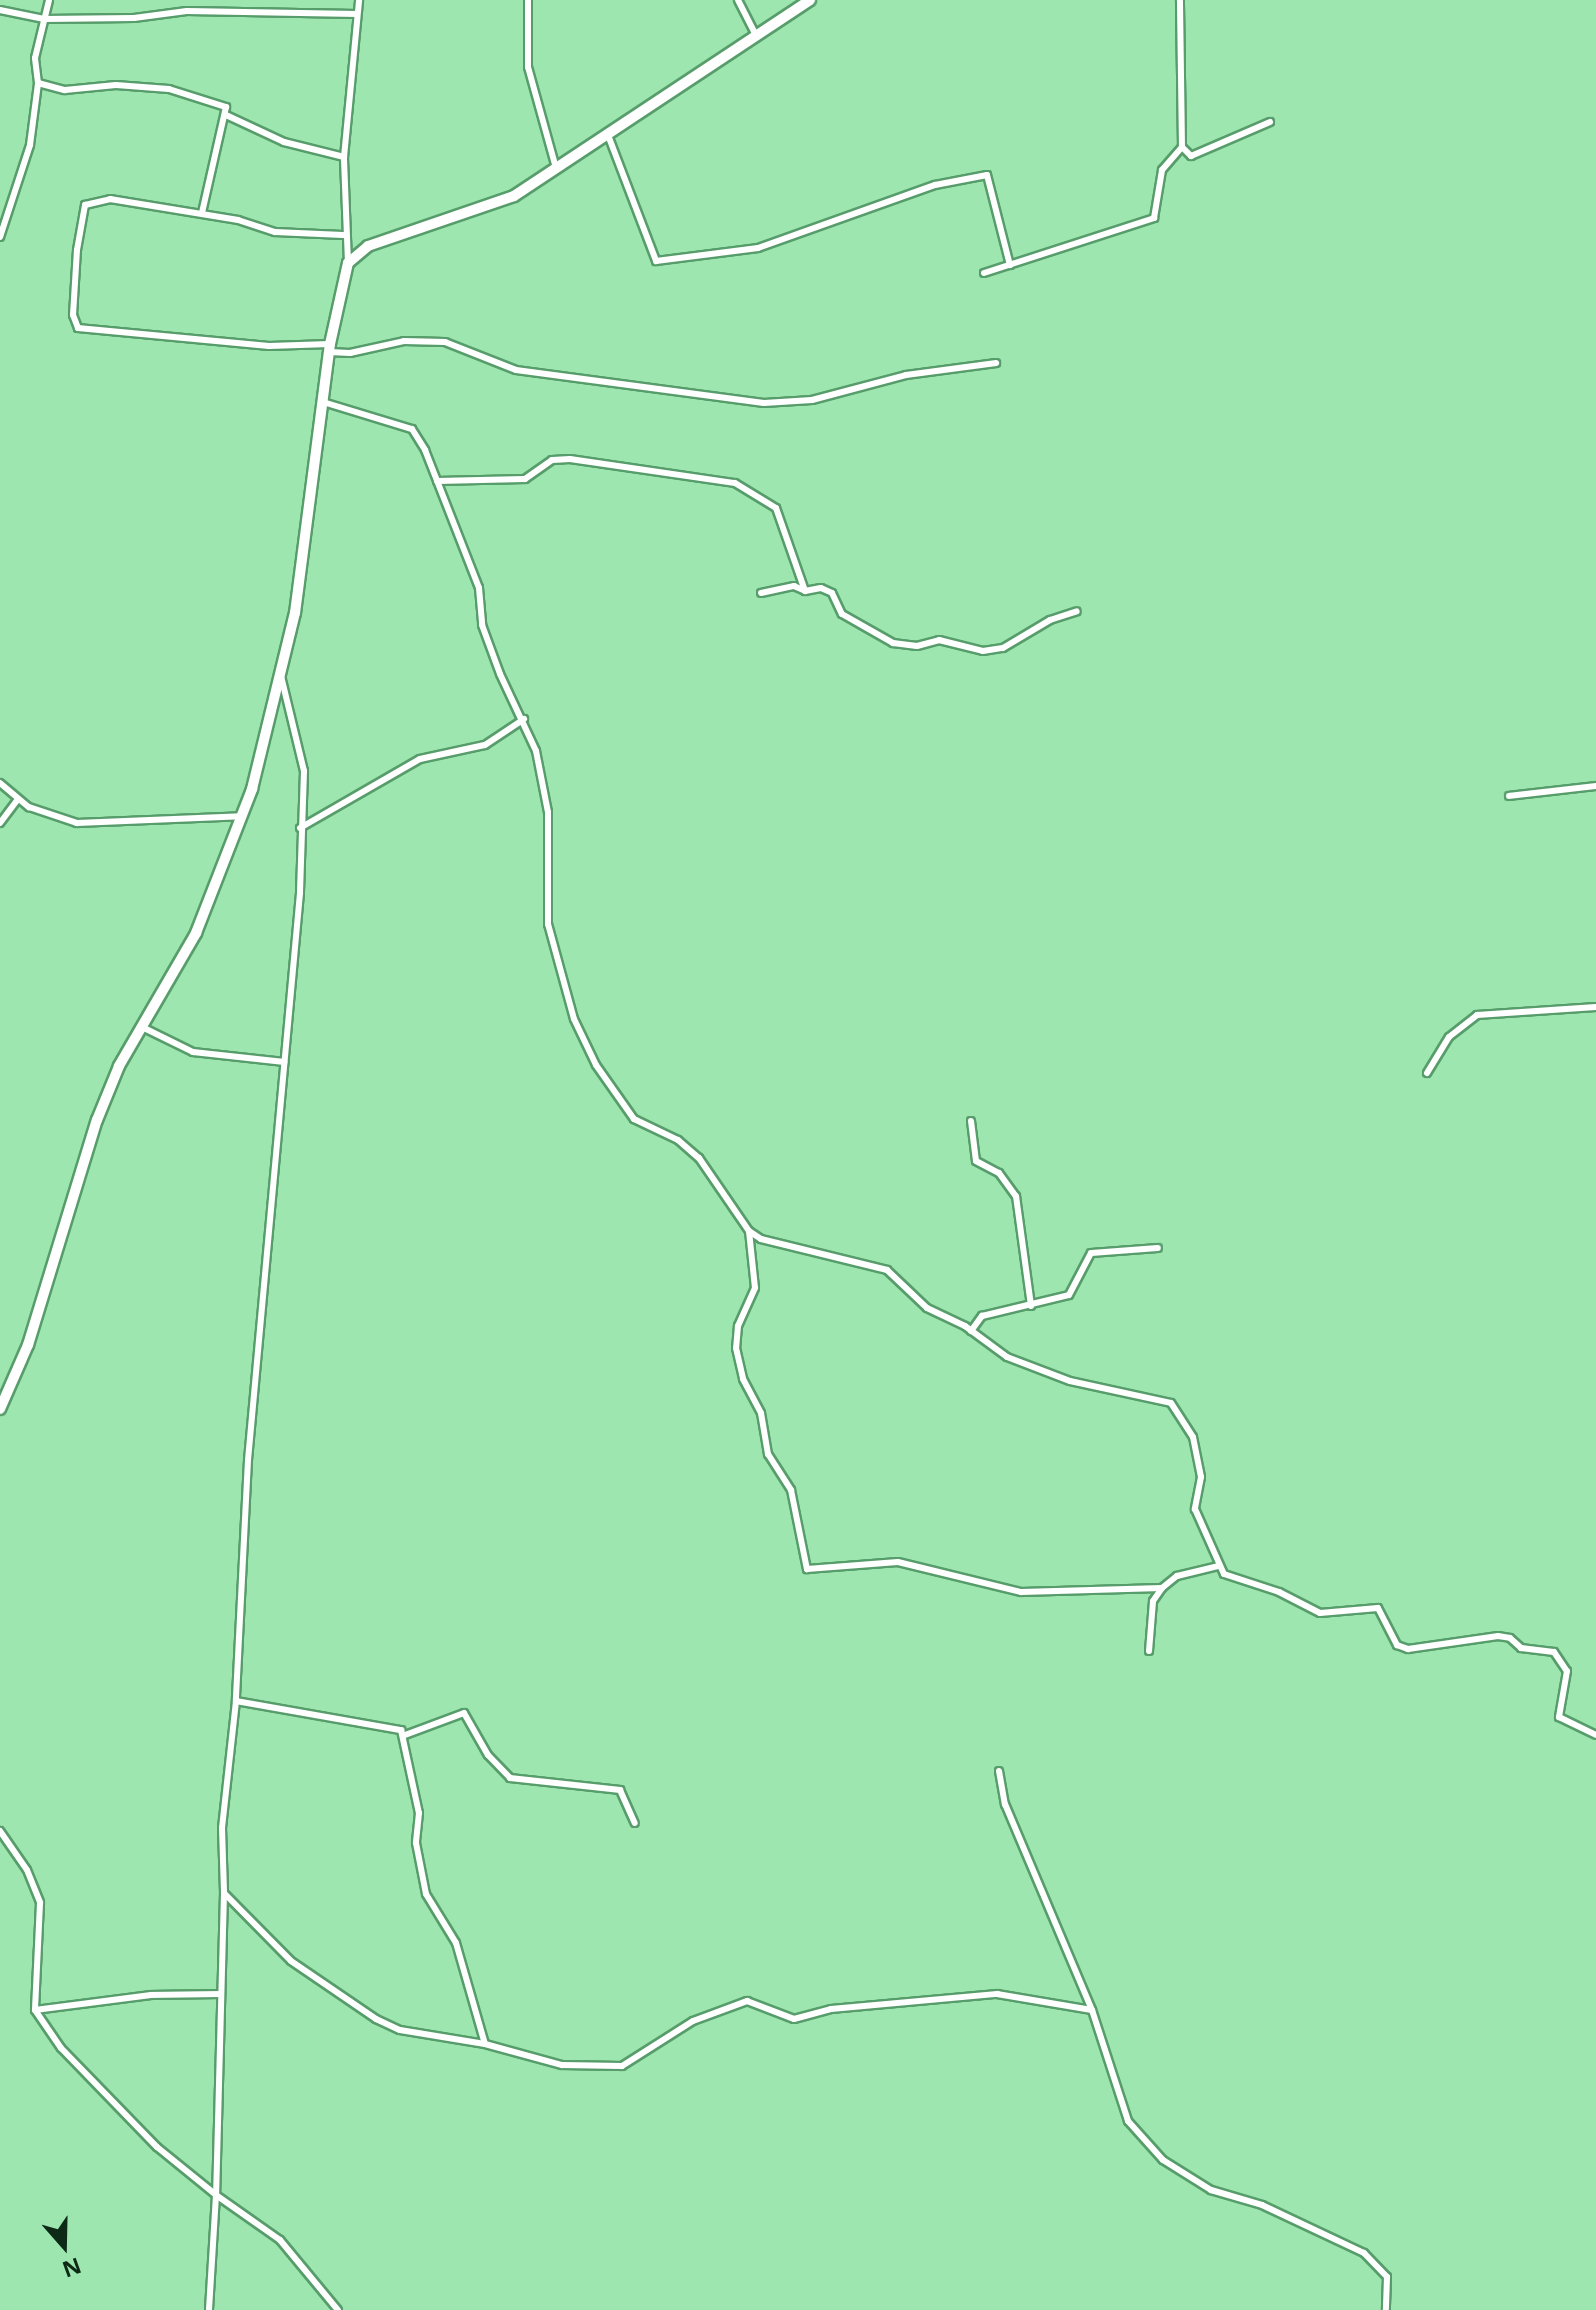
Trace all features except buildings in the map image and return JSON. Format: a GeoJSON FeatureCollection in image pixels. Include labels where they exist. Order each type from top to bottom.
{"type":"FeatureCollection","features":[{"type":"Feature","properties":{"kind":"main road"},"geometry":{"type":"LineString","coordinates":[[0,1409],[28,1345],[97,1120],[141,1027],[196,933],[241,816],[281,676],[329,348],[348,263],[368,246],[475,213],[556,171],[755,34],[810,0]]}},
{"type":"Feature","properties":{"kind":"street"},"geometry":{"type":"LineString","coordinates":[[0,237],[25,168],[38,83],[35,58],[49,0]]}},
{"type":"Feature","properties":{"kind":"street"},"geometry":{"type":"LineString","coordinates":[[268,10],[270,0]]}},
{"type":"Feature","properties":{"kind":"street"},"geometry":{"type":"LineString","coordinates":[[348,263],[343,235],[344,157],[359,0]]}},
{"type":"Feature","properties":{"kind":"street"},"geometry":{"type":"LineString","coordinates":[[528,0],[532,92],[556,171]]}},
{"type":"Feature","properties":{"kind":"street"},"geometry":{"type":"LineString","coordinates":[[738,0],[755,34]]}},
{"type":"Feature","properties":{"kind":"street"},"geometry":{"type":"LineString","coordinates":[[1180,0],[1182,147],[1187,156],[1270,122]]}},
{"type":"Feature","properties":{"kind":"street"},"geometry":{"type":"LineString","coordinates":[[0,10],[44,19],[268,10],[357,14]]}},
{"type":"Feature","properties":{"kind":"street"},"geometry":{"type":"LineString","coordinates":[[38,83],[65,90],[116,85],[169,89],[218,102],[226,115],[284,142],[344,157]]}},
{"type":"Feature","properties":{"kind":"street"},"geometry":{"type":"LineString","coordinates":[[202,213],[226,115]]}},
{"type":"Feature","properties":{"kind":"street"},"geometry":{"type":"LineString","coordinates":[[608,135],[656,261],[758,248],[935,185],[987,175],[1010,265]]}},
{"type":"Feature","properties":{"kind":"street"},"geometry":{"type":"LineString","coordinates":[[984,273],[1151,221],[1162,170],[1182,147]]}},
{"type":"Feature","properties":{"kind":"street"},"geometry":{"type":"LineString","coordinates":[[343,235],[275,232],[202,213],[110,199],[85,205],[74,287],[78,328],[269,346],[329,348],[350,353],[404,341],[445,342],[516,370],[764,403],[812,400],[906,375],[996,363]]}},
{"type":"Feature","properties":{"kind":"street"},"geometry":{"type":"LineString","coordinates":[[323,402],[412,429],[437,481],[479,588],[482,625],[524,719],[548,812],[548,924],[574,1019],[596,1065],[634,1119],[678,1140],[699,1158],[749,1231],[768,1241],[879,1266],[927,1308],[971,1331],[1001,1355],[1070,1381],[1171,1403],[1193,1437],[1201,1477],[1195,1509],[1224,1574],[1279,1592],[1320,1613],[1378,1608],[1402,1647],[1426,1649],[1498,1636],[1510,1638],[1521,1648],[1554,1652],[1567,1671],[1559,1717],[1596,1735]]}},
{"type":"Feature","properties":{"kind":"street"},"geometry":{"type":"LineString","coordinates":[[437,481],[525,479],[552,460],[570,459],[735,483],[776,508],[805,591]]}},
{"type":"Feature","properties":{"kind":"street"},"geometry":{"type":"LineString","coordinates":[[761,593],[794,586],[805,591],[821,588],[832,593],[842,614],[882,638],[910,646],[939,640],[993,651],[1077,611]]}},
{"type":"Feature","properties":{"kind":"street"},"geometry":{"type":"LineString","coordinates":[[209,2310],[221,2097],[218,1994],[224,1893],[222,1828],[236,1701],[248,1460],[300,893],[299,828],[304,771],[281,676]]}},
{"type":"Feature","properties":{"kind":"street"},"geometry":{"type":"LineString","coordinates":[[299,828],[420,759],[485,745],[524,719]]}},
{"type":"Feature","properties":{"kind":"street"},"geometry":{"type":"LineString","coordinates":[[0,783],[18,799],[77,823],[241,816]]}},
{"type":"Feature","properties":{"kind":"street"},"geometry":{"type":"LineString","coordinates":[[1509,796],[1596,786]]}},
{"type":"Feature","properties":{"kind":"street"},"geometry":{"type":"LineString","coordinates":[[0,823],[18,799]]}},
{"type":"Feature","properties":{"kind":"street"},"geometry":{"type":"LineString","coordinates":[[1427,1073],[1449,1037],[1477,1015],[1596,1007]]}},
{"type":"Feature","properties":{"kind":"street"},"geometry":{"type":"LineString","coordinates":[[141,1027],[193,1052],[284,1062]]}},
{"type":"Feature","properties":{"kind":"street"},"geometry":{"type":"LineString","coordinates":[[971,1121],[976,1161],[999,1173],[1016,1196],[1031,1306]]}},
{"type":"Feature","properties":{"kind":"street"},"geometry":{"type":"LineString","coordinates":[[749,1231],[755,1288],[738,1326],[736,1348],[743,1379],[761,1413],[768,1454],[791,1490],[807,1569],[898,1562],[1021,1592],[1162,1588]]}},
{"type":"Feature","properties":{"kind":"street"},"geometry":{"type":"LineString","coordinates":[[971,1331],[982,1316],[1069,1295],[1091,1253],[1158,1248]]}},
{"type":"Feature","properties":{"kind":"street"},"geometry":{"type":"LineString","coordinates":[[1149,1651],[1153,1601],[1162,1588],[1177,1576],[1218,1566]]}},
{"type":"Feature","properties":{"kind":"street"},"geometry":{"type":"LineString","coordinates":[[236,1701],[332,1721],[398,1728],[405,1735],[426,1894],[456,1943],[485,2044]]}},
{"type":"Feature","properties":{"kind":"street"},"geometry":{"type":"LineString","coordinates":[[405,1735],[464,1713],[488,1755],[510,1778],[620,1790],[635,1823]]}},
{"type":"Feature","properties":{"kind":"street"},"geometry":{"type":"LineString","coordinates":[[999,1771],[1005,1804],[1092,2010],[1124,2112],[1149,2147],[1211,2190],[1262,2205],[1352,2244],[1387,2277],[1386,2310]]}},
{"type":"Feature","properties":{"kind":"street"},"geometry":{"type":"LineString","coordinates":[[0,1831],[27,1870],[40,1903],[35,2010],[61,2048],[157,2147],[216,2195],[280,2240],[338,2310]]}},
{"type":"Feature","properties":{"kind":"street"},"geometry":{"type":"LineString","coordinates":[[224,1893],[263,1937],[356,2008],[400,2030],[485,2044],[562,2065],[622,2066],[693,2021],[747,2001],[794,2019],[831,2009],[997,1994],[1092,2010]]}},
{"type":"Feature","properties":{"kind":"street"},"geometry":{"type":"LineString","coordinates":[[35,2010],[151,1995],[218,1994]]}}]}
